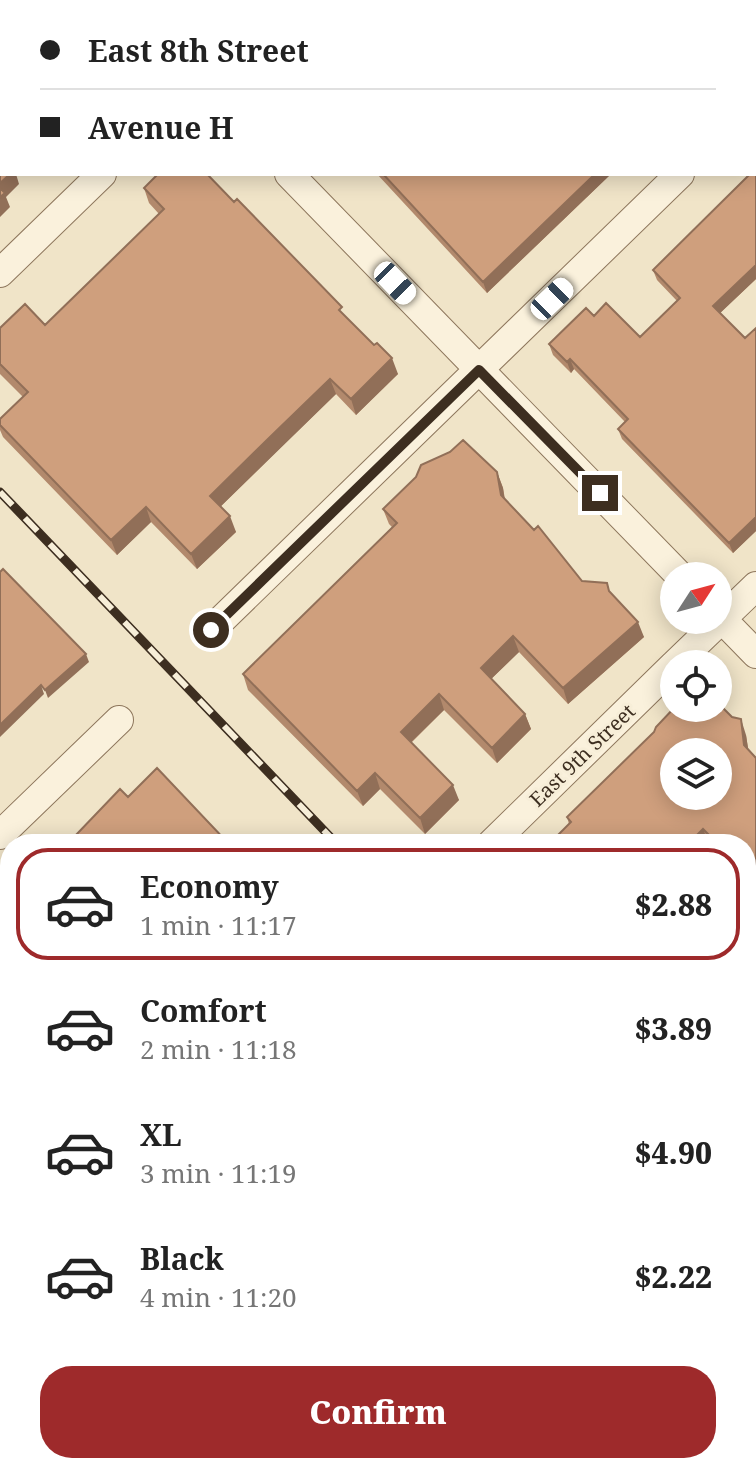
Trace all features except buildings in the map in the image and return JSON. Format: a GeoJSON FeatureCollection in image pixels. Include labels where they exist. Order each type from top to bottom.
{"type":"FeatureCollection","features":[{"type":"Feature","properties":{"kind":"street"},"geometry":{"type":"LineString","coordinates":[[0,273],[100,176]]}},
{"type":"Feature","properties":{"kind":"street"},"geometry":{"type":"LineString","coordinates":[[291,176],[666,562]]}},
{"type":"Feature","properties":{"kind":"street"},"geometry":{"type":"LineString","coordinates":[[211,630],[678,176]]}},
{"type":"Feature","properties":{"kind":"street","name":"East 9th Street"},"geometry":{"type":"LineString","coordinates":[[732,607],[756,586]]}},
{"type":"Feature","properties":{"kind":"street"},"geometry":{"type":"LineString","coordinates":[[732,629],[756,654]]}},
{"type":"Feature","properties":{"kind":"street","name":"East 9th Street"},"geometry":{"type":"LineString","coordinates":[[689,650],[704,634]]}},
{"type":"Feature","properties":{"kind":"street","name":"East 9th Street"},"geometry":{"type":"LineString","coordinates":[[501,834],[660,680]]}},
{"type":"Feature","properties":{"kind":"street"},"geometry":{"type":"LineString","coordinates":[[1,834],[119,720]]}},
{"type":"Feature","properties":{"kind":"railway"},"geometry":{"type":"LineString","coordinates":[[0,492],[327,834]]}},
{"type":"Feature","properties":{"kind":"route"},"geometry":{"type":"LineString","coordinates":[[211,630],[479,370],[600,493]]}}]}
